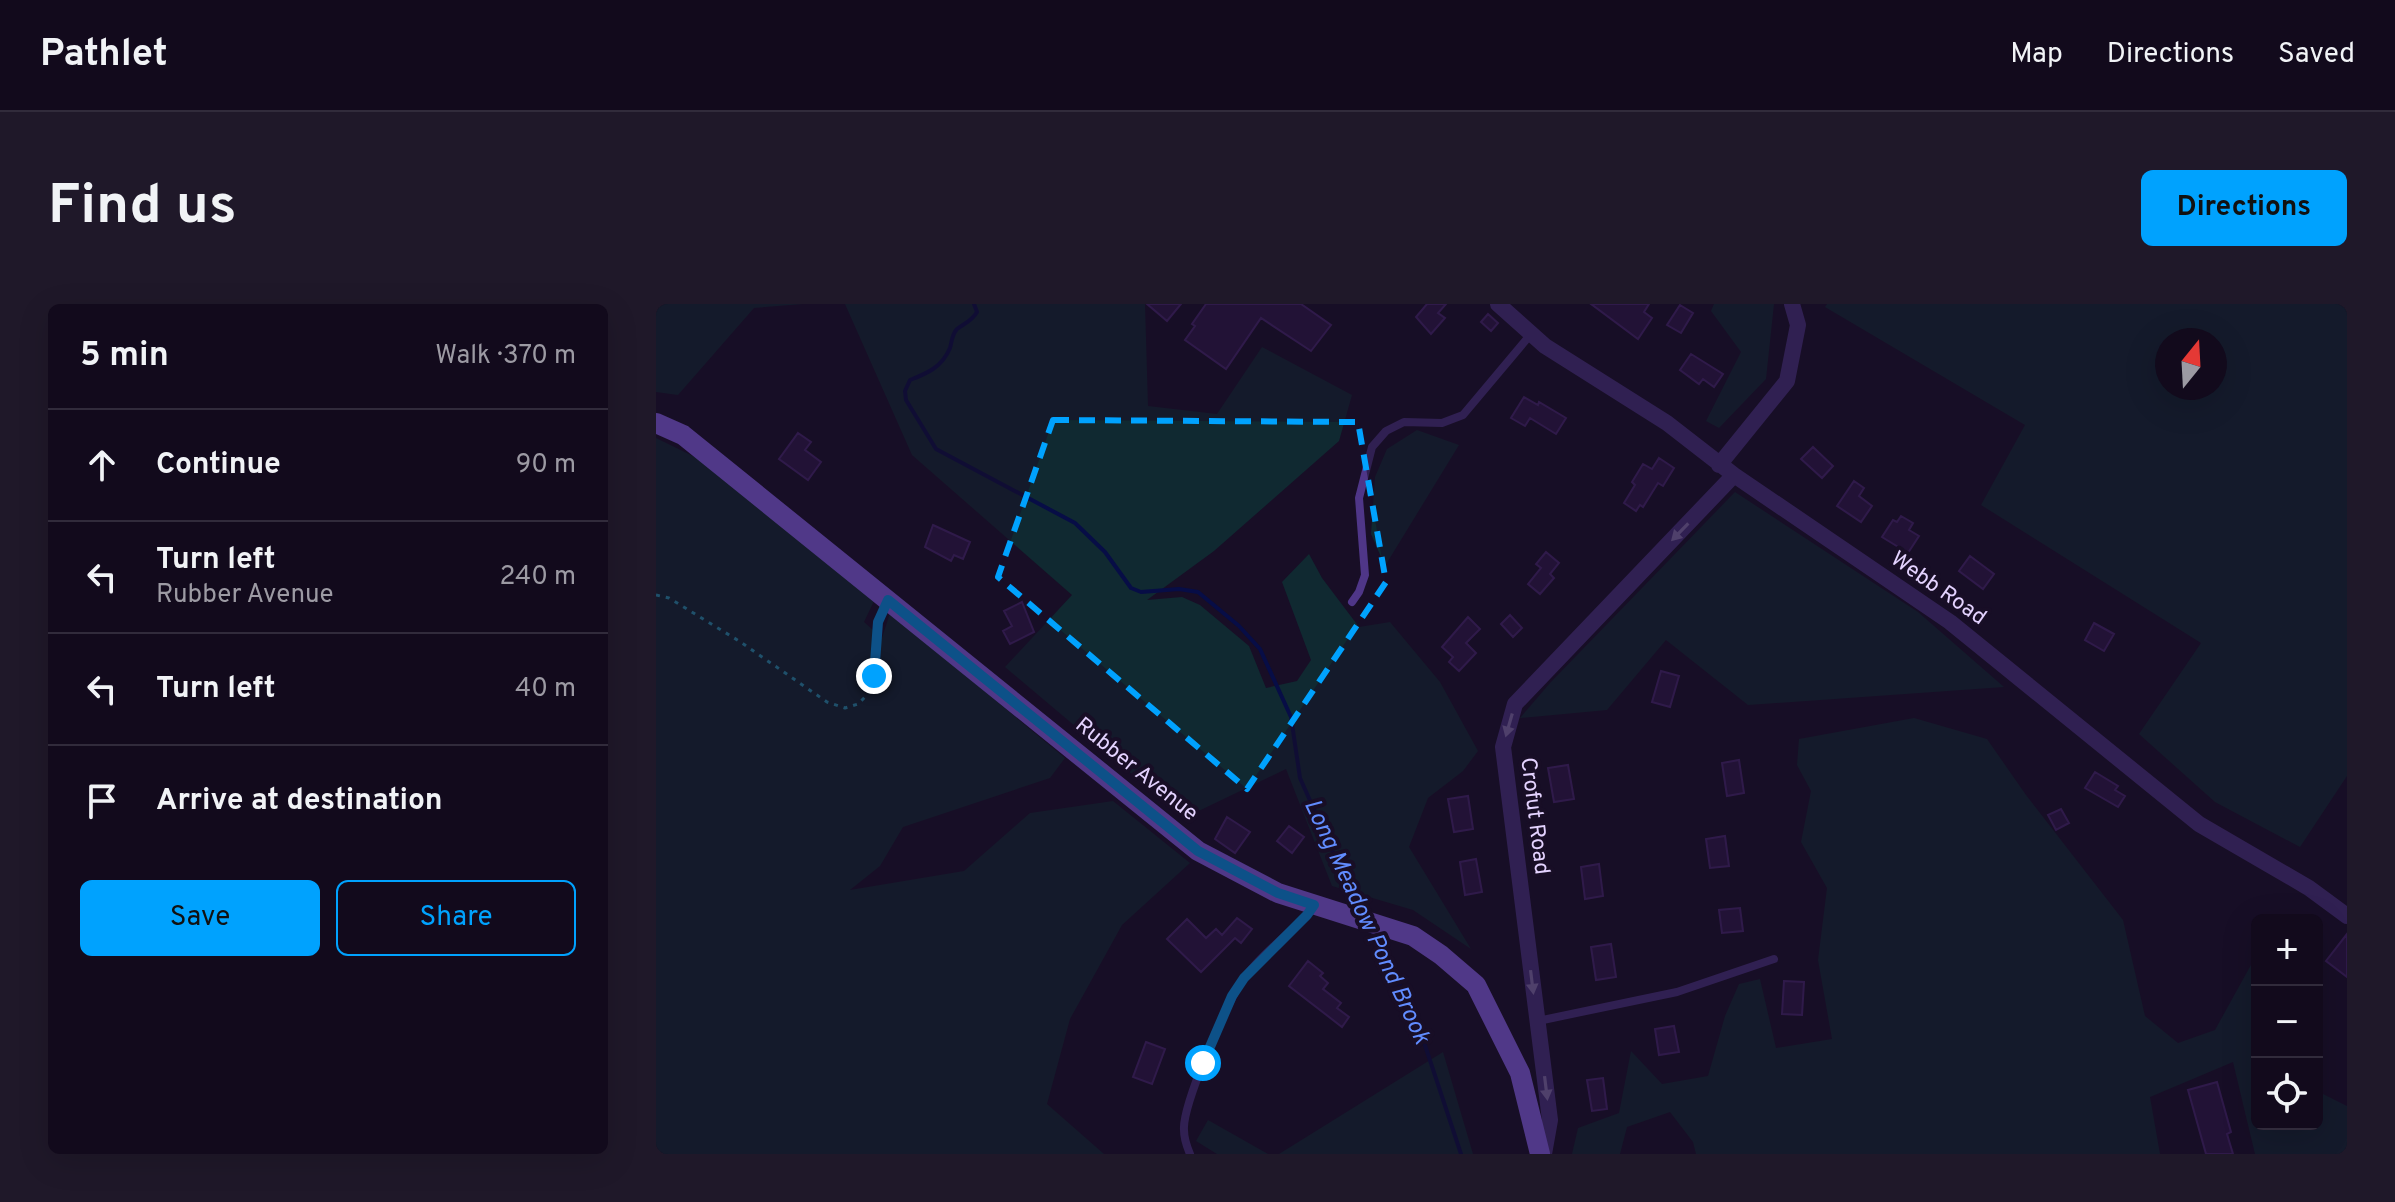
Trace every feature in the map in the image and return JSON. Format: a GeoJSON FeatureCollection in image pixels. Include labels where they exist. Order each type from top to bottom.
{"type":"FeatureCollection","features":[{"type":"Feature","properties":{"kind":"street","name":"Webb Road"},"geometry":{"type":"LineString","coordinates":[[1498,304],[1545,346],[1667,423],[1719,465],[1950,622],[2199,824],[2309,888],[2347,916]]}},
{"type":"Feature","properties":{"kind":"street"},"geometry":{"type":"LineString","coordinates":[[1719,465],[1787,381],[1798,325],[1792,304]]}},
{"type":"Feature","properties":{"kind":"street","name":"Rubber Avenue"},"geometry":{"type":"LineString","coordinates":[[656,423],[683,435],[1198,851],[1278,893],[1413,936],[1441,955],[1476,985],[1520,1073],[1542,1154]]}},
{"type":"Feature","properties":{"kind":"street","name":"Crofut Road"},"geometry":{"type":"LineString","coordinates":[[1542,1154],[1550,1120],[1503,747],[1515,704],[1734,475]]}},
{"type":"Feature","properties":{"kind":"lane"},"geometry":{"type":"LineString","coordinates":[[1352,602],[1365,575],[1359,498],[1372,447],[1386,431],[1404,422],[1442,423],[1463,415],[1531,334]]}},
{"type":"Feature","properties":{"kind":"lane"},"geometry":{"type":"LineString","coordinates":[[1190,1154],[1184,1130],[1186,1115],[1203,1063],[1232,996],[1244,978],[1314,905]]}},
{"type":"Feature","properties":{"kind":"lane"},"geometry":{"type":"LineString","coordinates":[[1537,1021],[1677,992],[1774,959]]}},
{"type":"Feature","properties":{"kind":"path"},"geometry":{"type":"LineString","coordinates":[[656,595],[669,598],[739,641],[827,702],[845,708],[858,704],[868,694],[874,676],[878,622],[888,600]]}},
{"type":"Feature","properties":{"kind":"highlighted area"},"geometry":{"type":"Polygon","coordinates":[[[1053,420],[1358,422],[1386,582],[1247,789],[998,577],[1053,420]]]}},
{"type":"Feature","properties":{"kind":"shaded area"},"geometry":{"type":"Polygon","coordinates":[[[656,304],[803,304],[754,308],[678,395],[656,392],[656,304]]]}},
{"type":"Feature","properties":{"kind":"shaded area"},"geometry":{"type":"Polygon","coordinates":[[[845,304],[1145,304],[1148,406],[1217,414],[1262,347],[1352,395],[1339,441],[1214,551],[1147,600],[1182,597],[1200,605],[1249,646],[1266,688],[1297,681],[1311,660],[1282,582],[1309,554],[1322,578],[1359,627],[1390,622],[1440,682],[1478,751],[1463,771],[1428,798],[1409,847],[1471,949],[1413,910],[1332,886],[1286,769],[1184,818],[1005,667],[1072,595],[912,455],[845,304]]]}},
{"type":"Feature","properties":{"kind":"shaded area"},"geometry":{"type":"Polygon","coordinates":[[[1714,304],[1774,304],[1766,379],[1719,428],[1706,421],[1741,352],[1711,311],[1714,304]]]}},
{"type":"Feature","properties":{"kind":"shaded area"},"geometry":{"type":"Polygon","coordinates":[[[1827,304],[2347,304],[2347,776],[2300,847],[2215,802],[2139,734],[2201,643],[1981,505],[2025,425],[1825,307],[1827,304]]]}},
{"type":"Feature","properties":{"kind":"shaded area"},"geometry":{"type":"Polygon","coordinates":[[[1417,430],[1459,445],[1385,566],[1371,534],[1375,477],[1387,449],[1417,430]]]}},
{"type":"Feature","properties":{"kind":"shaded area"},"geometry":{"type":"Polygon","coordinates":[[[656,438],[701,460],[874,601],[864,622],[882,638],[890,613],[1065,758],[1050,778],[903,827],[880,866],[850,890],[964,871],[1030,813],[1113,801],[1190,863],[1122,925],[1070,1019],[1047,1104],[1104,1154],[656,1154],[656,438]]]}},
{"type":"Feature","properties":{"kind":"shaded area"},"geometry":{"type":"Polygon","coordinates":[[[1735,492],[1918,612],[2004,687],[1748,705],[1666,640],[1607,710],[1520,718],[1735,492]]]}},
{"type":"Feature","properties":{"kind":"shaded area"},"geometry":{"type":"Polygon","coordinates":[[[1914,718],[1987,739],[2026,795],[2123,920],[2145,1016],[2178,1043],[2215,1030],[2251,965],[2251,1130],[2323,1130],[2323,1094],[2347,1106],[2347,1154],[2255,1154],[2233,1062],[2150,1097],[2160,1154],[1696,1154],[1693,1142],[1670,1112],[1627,1127],[1620,1154],[1572,1154],[1578,1128],[1619,1113],[1631,1051],[1662,1084],[1708,1076],[1725,1016],[1739,984],[1760,979],[1776,1048],[1832,1039],[1818,960],[1827,888],[1801,842],[1811,791],[1797,765],[1799,739],[1914,718]]]}},
{"type":"Feature","properties":{"kind":"shaded area"},"geometry":{"type":"Polygon","coordinates":[[[1443,1052],[1473,1154],[1279,1154],[1443,1052]]]}},
{"type":"Feature","properties":{"kind":"shaded area"},"geometry":{"type":"Polygon","coordinates":[[[1208,1120],[1268,1154],[1217,1154],[1196,1141],[1208,1120]]]}},
{"type":"Feature","properties":{"kind":"building"},"geometry":{"type":"Polygon","coordinates":[[[1147,304],[1181,304],[1167,321],[1147,304]]]}},
{"type":"Feature","properties":{"kind":"building"},"geometry":{"type":"Polygon","coordinates":[[[1206,304],[1301,304],[1331,325],[1311,351],[1261,318],[1226,369],[1185,340],[1206,304]]]}},
{"type":"Feature","properties":{"kind":"building"},"geometry":{"type":"Polygon","coordinates":[[[1427,304],[1446,304],[1438,313],[1445,318],[1431,334],[1416,317],[1427,304]]]}},
{"type":"Feature","properties":{"kind":"building"},"geometry":{"type":"Polygon","coordinates":[[[1591,304],[1649,304],[1644,312],[1652,318],[1638,339],[1591,304]]]}},
{"type":"Feature","properties":{"kind":"building"},"geometry":{"type":"Polygon","coordinates":[[[1680,305],[1693,313],[1681,333],[1667,325],[1680,305]]]}},
{"type":"Feature","properties":{"kind":"building"},"geometry":{"type":"Polygon","coordinates":[[[1488,314],[1498,323],[1491,331],[1481,322],[1488,314]]]}},
{"type":"Feature","properties":{"kind":"building"},"geometry":{"type":"Polygon","coordinates":[[[1691,354],[1723,374],[1714,387],[1703,379],[1699,384],[1680,370],[1691,354]]]}},
{"type":"Feature","properties":{"kind":"building"},"geometry":{"type":"Polygon","coordinates":[[[1524,397],[1566,418],[1556,434],[1530,418],[1525,426],[1511,418],[1524,397]]]}},
{"type":"Feature","properties":{"kind":"building"},"geometry":{"type":"Polygon","coordinates":[[[798,433],[811,442],[805,450],[821,462],[808,480],[779,459],[798,433]]]}},
{"type":"Feature","properties":{"kind":"building"},"geometry":{"type":"Polygon","coordinates":[[[1813,447],[1833,466],[1822,478],[1801,459],[1813,447]]]}},
{"type":"Feature","properties":{"kind":"building"},"geometry":{"type":"Polygon","coordinates":[[[1659,458],[1674,468],[1663,486],[1658,483],[1643,507],[1640,505],[1636,511],[1624,503],[1635,485],[1632,482],[1643,464],[1652,469],[1659,458]]]}},
{"type":"Feature","properties":{"kind":"building"},"geometry":{"type":"Polygon","coordinates":[[[1854,481],[1864,488],[1859,496],[1872,506],[1861,522],[1837,506],[1854,481]]]}},
{"type":"Feature","properties":{"kind":"building"},"geometry":{"type":"Polygon","coordinates":[[[1901,516],[1913,523],[1909,530],[1919,536],[1908,553],[1882,537],[1893,520],[1897,522],[1901,516]]]}},
{"type":"Feature","properties":{"kind":"building"},"geometry":{"type":"Polygon","coordinates":[[[933,525],[970,542],[963,559],[954,555],[951,561],[925,547],[933,525]]]}},
{"type":"Feature","properties":{"kind":"building"},"geometry":{"type":"Polygon","coordinates":[[[1546,552],[1559,563],[1550,574],[1554,578],[1540,594],[1528,584],[1541,568],[1536,564],[1546,552]]]}},
{"type":"Feature","properties":{"kind":"building"},"geometry":{"type":"Polygon","coordinates":[[[1970,556],[1994,574],[1983,589],[1959,571],[1970,556]]]}},
{"type":"Feature","properties":{"kind":"building"},"geometry":{"type":"Polygon","coordinates":[[[1022,602],[1034,632],[1010,644],[1003,631],[1012,626],[1004,611],[1022,602]]]}},
{"type":"Feature","properties":{"kind":"building"},"geometry":{"type":"Polygon","coordinates":[[[1510,615],[1522,628],[1513,637],[1501,624],[1510,615]]]}},
{"type":"Feature","properties":{"kind":"building"},"geometry":{"type":"Polygon","coordinates":[[[1468,617],[1480,629],[1466,643],[1476,653],[1459,671],[1449,662],[1453,657],[1442,647],[1468,617]]]}},
{"type":"Feature","properties":{"kind":"building"},"geometry":{"type":"Polygon","coordinates":[[[2094,623],[2114,634],[2104,651],[2085,640],[2094,623]]]}},
{"type":"Feature","properties":{"kind":"building"},"geometry":{"type":"Polygon","coordinates":[[[1661,671],[1679,676],[1670,707],[1652,702],[1661,671]]]}},
{"type":"Feature","properties":{"kind":"building"},"geometry":{"type":"Polygon","coordinates":[[[1739,760],[1744,793],[1727,796],[1722,763],[1739,760]]]}},
{"type":"Feature","properties":{"kind":"building"},"geometry":{"type":"Polygon","coordinates":[[[1568,765],[1574,799],[1554,802],[1548,768],[1568,765]]]}},
{"type":"Feature","properties":{"kind":"building"},"geometry":{"type":"Polygon","coordinates":[[[2095,772],[2118,786],[2115,790],[2125,796],[2118,807],[2085,788],[2095,772]]]}},
{"type":"Feature","properties":{"kind":"building"},"geometry":{"type":"Polygon","coordinates":[[[1468,796],[1473,829],[1454,832],[1448,799],[1468,796]]]}},
{"type":"Feature","properties":{"kind":"building"},"geometry":{"type":"Polygon","coordinates":[[[2061,809],[2069,823],[2056,830],[2048,815],[2061,809]]]}},
{"type":"Feature","properties":{"kind":"building"},"geometry":{"type":"Polygon","coordinates":[[[1227,817],[1250,832],[1235,853],[1215,839],[1227,817]]]}},
{"type":"Feature","properties":{"kind":"building"},"geometry":{"type":"Polygon","coordinates":[[[1289,826],[1304,837],[1292,853],[1277,841],[1289,826]]]}},
{"type":"Feature","properties":{"kind":"building"},"geometry":{"type":"Polygon","coordinates":[[[1725,836],[1729,866],[1710,868],[1706,839],[1725,836]]]}},
{"type":"Feature","properties":{"kind":"building"},"geometry":{"type":"Polygon","coordinates":[[[1476,859],[1482,892],[1465,895],[1460,862],[1476,859]]]}},
{"type":"Feature","properties":{"kind":"building"},"geometry":{"type":"Polygon","coordinates":[[[1599,864],[1603,896],[1585,899],[1581,867],[1599,864]]]}},
{"type":"Feature","properties":{"kind":"building"},"geometry":{"type":"Polygon","coordinates":[[[1740,908],[1743,931],[1722,933],[1719,910],[1740,908]]]}},
{"type":"Feature","properties":{"kind":"building"},"geometry":{"type":"Polygon","coordinates":[[[1237,918],[1252,929],[1241,943],[1235,938],[1201,972],[1167,939],[1187,919],[1206,938],[1216,929],[1222,935],[1237,918]]]}},
{"type":"Feature","properties":{"kind":"building"},"geometry":{"type":"Polygon","coordinates":[[[2347,934],[2347,977],[2326,961],[2347,934]]]}},
{"type":"Feature","properties":{"kind":"building"},"geometry":{"type":"Polygon","coordinates":[[[1611,944],[1616,977],[1596,980],[1591,947],[1611,944]]]}},
{"type":"Feature","properties":{"kind":"building"},"geometry":{"type":"Polygon","coordinates":[[[1308,961],[1323,973],[1320,976],[1328,983],[1323,989],[1341,1003],[1337,1008],[1349,1017],[1342,1027],[1289,986],[1308,961]]]}},
{"type":"Feature","properties":{"kind":"building"},"geometry":{"type":"Polygon","coordinates":[[[1784,981],[1804,982],[1802,1015],[1782,1014],[1784,981]]]}},
{"type":"Feature","properties":{"kind":"building"},"geometry":{"type":"Polygon","coordinates":[[[1674,1026],[1679,1052],[1659,1055],[1655,1029],[1674,1026]]]}},
{"type":"Feature","properties":{"kind":"building"},"geometry":{"type":"Polygon","coordinates":[[[1146,1042],[1165,1049],[1152,1084],[1133,1077],[1146,1042]]]}},
{"type":"Feature","properties":{"kind":"building"},"geometry":{"type":"Polygon","coordinates":[[[1603,1078],[1607,1109],[1592,1111],[1587,1080],[1603,1078]]]}},
{"type":"Feature","properties":{"kind":"building"},"geometry":{"type":"Polygon","coordinates":[[[2217,1082],[2231,1132],[2227,1134],[2233,1154],[2206,1154],[2188,1090],[2217,1082]]]}},
{"type":"Feature","properties":{"kind":"waterway","name":"Long Meadow Pond Brook"},"geometry":{"type":"LineString","coordinates":[[974,304],[977,312],[955,331],[943,360],[928,372],[910,380],[905,391],[906,400],[936,449],[1075,523],[1105,552],[1131,588],[1141,592],[1179,589],[1198,592],[1239,626],[1260,649],[1291,717],[1300,778],[1359,911]]}},
{"type":"Feature","properties":{"kind":"waterway","name":"Long Meadow Pond Brook"},"geometry":{"type":"LineString","coordinates":[[1372,932],[1414,1012],[1461,1154]]}},
{"type":"Feature","properties":{"kind":"route"},"geometry":{"type":"LineString","coordinates":[[874,676],[878,622],[888,600],[1198,851],[1278,893],[1314,905],[1244,978],[1232,996],[1203,1063]]}}]}
